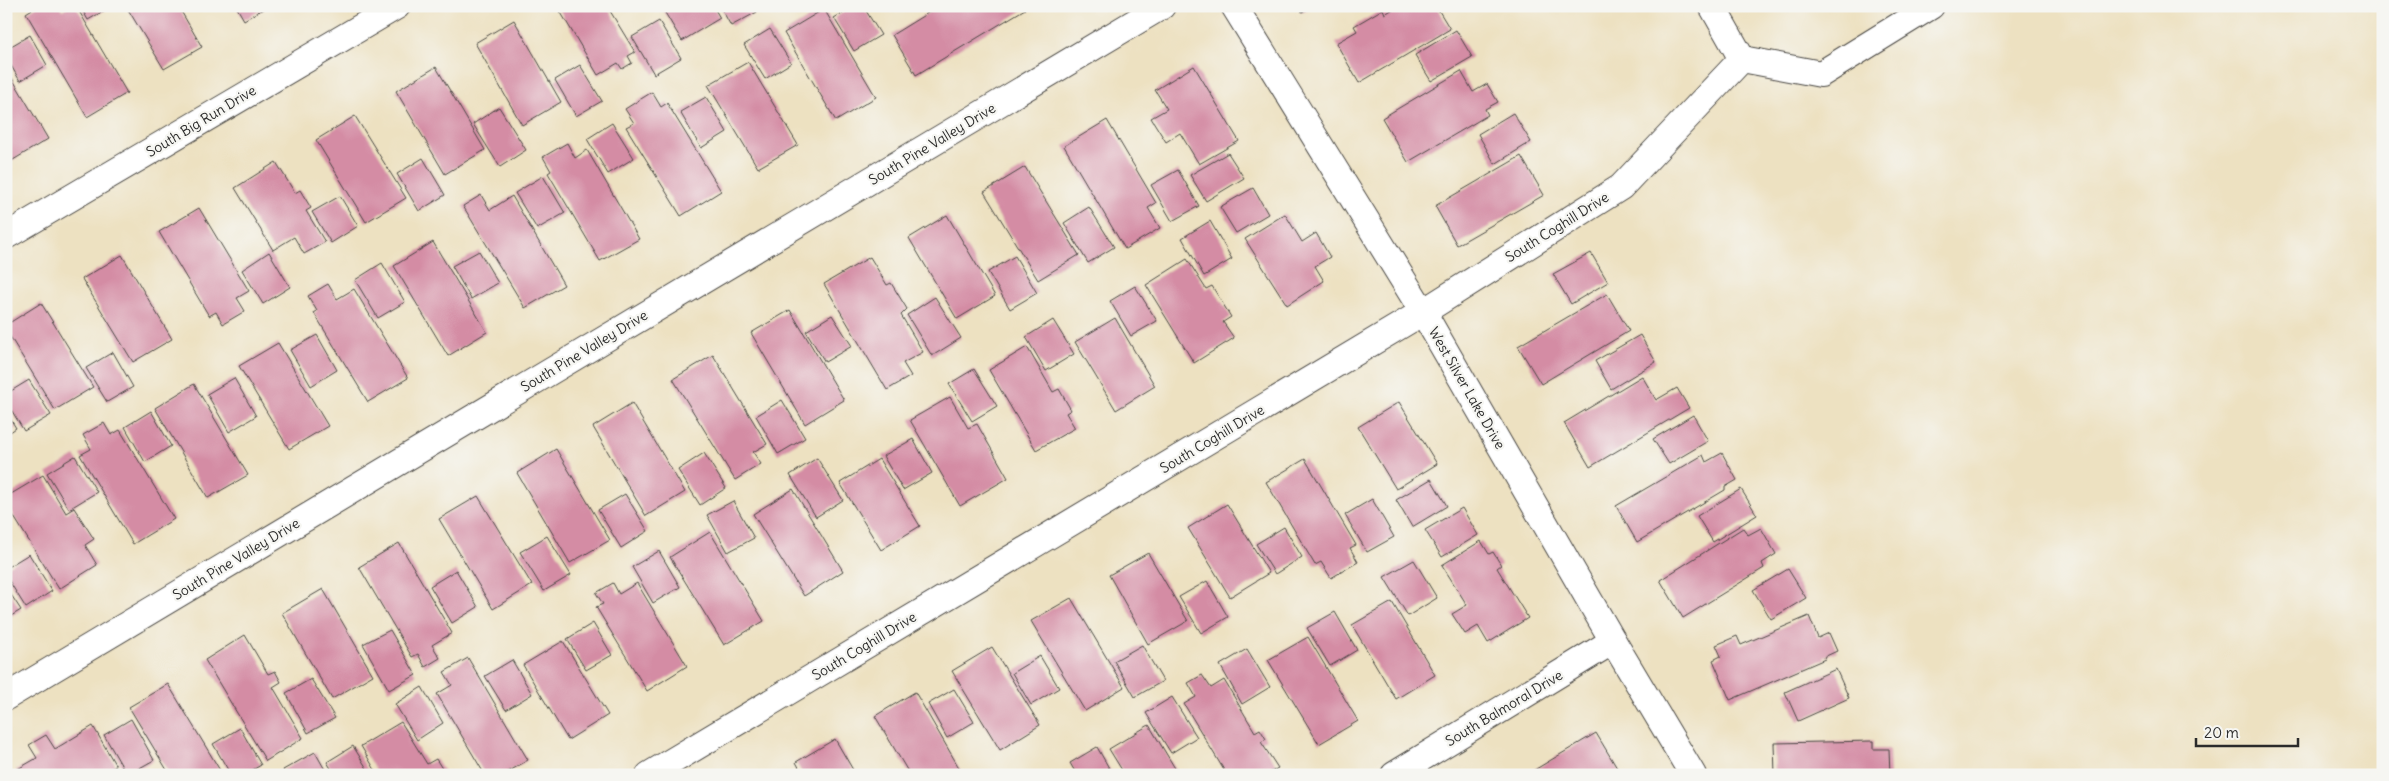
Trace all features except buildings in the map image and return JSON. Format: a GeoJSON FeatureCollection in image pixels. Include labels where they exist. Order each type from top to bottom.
{"type":"FeatureCollection","features":[{"type":"Feature","properties":{"kind":"street","name":"South Big Run Drive"},"geometry":{"type":"LineString","coordinates":[[6,236],[397,6]]}},
{"type":"Feature","properties":{"kind":"street","name":"South Pine Valley Drive"},"geometry":{"type":"LineString","coordinates":[[6,697],[1162,6]]}},
{"type":"Feature","properties":{"kind":"street","name":"West Silver Lake Drive"},"geometry":{"type":"LineString","coordinates":[[1234,6],[1423,312],[1613,641],[1693,775]]}},
{"type":"Feature","properties":{"kind":"street"},"geometry":{"type":"LineString","coordinates":[[1712,6],[1742,59],[1821,74],[1931,6]]}},
{"type":"Feature","properties":{"kind":"street","name":"South Coghill Drive"},"geometry":{"type":"LineString","coordinates":[[649,775],[1423,312],[1621,187],[1742,59]]}},
{"type":"Feature","properties":{"kind":"street","name":"South Balmoral Drive"},"geometry":{"type":"LineString","coordinates":[[1394,775],[1613,641]]}}]}
